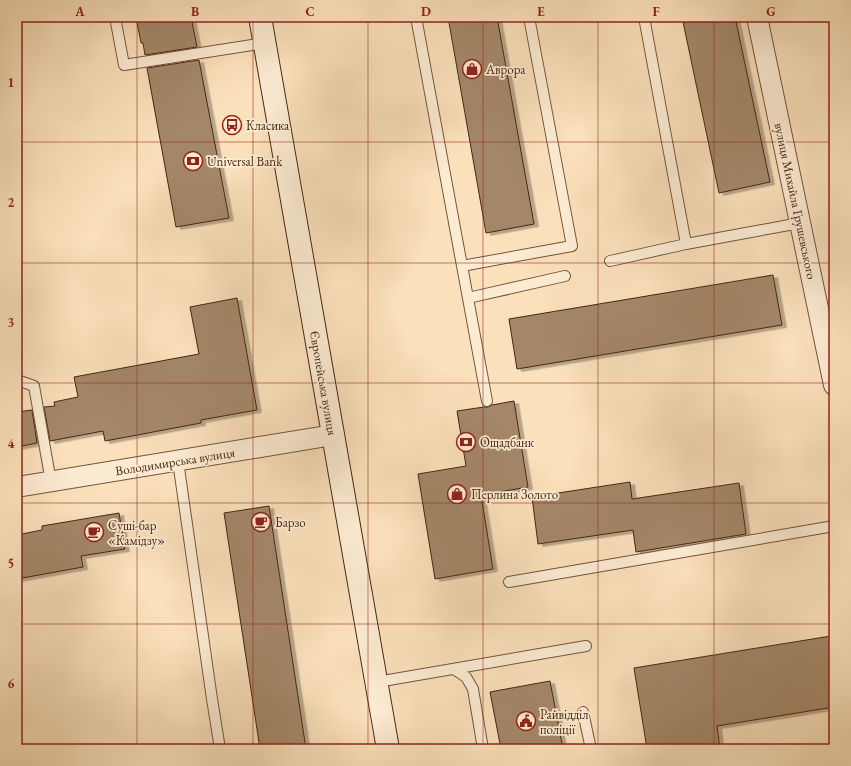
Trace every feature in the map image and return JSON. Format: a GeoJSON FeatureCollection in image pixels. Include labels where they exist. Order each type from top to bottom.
{"type":"FeatureCollection","features":[{"type":"Feature","properties":{"kind":"main road","name":"Європейська вулиця"},"geometry":{"type":"LineString","coordinates":[[260,17],[388,749]]}},
{"type":"Feature","properties":{"kind":"street","name":"вулиця Михайла Грушевського"},"geometry":{"type":"LineString","coordinates":[[757,17],[800,223],[830,340],[834,385]]}},
{"type":"Feature","properties":{"kind":"street","name":"Володимирська вулиця"},"geometry":{"type":"LineString","coordinates":[[17,487],[333,435]]}},
{"type":"Feature","properties":{"kind":"lane"},"geometry":{"type":"LineString","coordinates":[[115,17],[124,66],[265,43]]}},
{"type":"Feature","properties":{"kind":"lane"},"geometry":{"type":"LineString","coordinates":[[416,17],[487,402]]}},
{"type":"Feature","properties":{"kind":"lane"},"geometry":{"type":"LineString","coordinates":[[462,266],[572,246],[529,17]]}},
{"type":"Feature","properties":{"kind":"lane"},"geometry":{"type":"LineString","coordinates":[[644,17],[686,244]]}},
{"type":"Feature","properties":{"kind":"lane"},"geometry":{"type":"LineString","coordinates":[[610,261],[686,244],[800,223]]}},
{"type":"Feature","properties":{"kind":"lane"},"geometry":{"type":"LineString","coordinates":[[468,298],[565,276]]}},
{"type":"Feature","properties":{"kind":"lane"},"geometry":{"type":"LineString","coordinates":[[17,380],[34,386],[51,482]]}},
{"type":"Feature","properties":{"kind":"lane"},"geometry":{"type":"LineString","coordinates":[[178,461],[220,749]]}},
{"type":"Feature","properties":{"kind":"lane"},"geometry":{"type":"LineString","coordinates":[[509,582],[834,526]]}},
{"type":"Feature","properties":{"kind":"lane"},"geometry":{"type":"LineString","coordinates":[[376,682],[586,646]]}},
{"type":"Feature","properties":{"kind":"lane"},"geometry":{"type":"LineString","coordinates":[[454,669],[466,677],[473,689],[483,749]]}},
{"type":"Feature","properties":{"kind":"lane"},"geometry":{"type":"LineString","coordinates":[[583,712],[591,749]]}},
{"type":"Feature","properties":{"kind":"building"},"geometry":{"type":"Polygon","coordinates":[[[136,17],[191,17],[197,47],[145,55],[136,17]]]}},
{"type":"Feature","properties":{"kind":"building"},"geometry":{"type":"Polygon","coordinates":[[[448,17],[497,17],[534,224],[486,233],[448,17]]]}},
{"type":"Feature","properties":{"kind":"building"},"geometry":{"type":"Polygon","coordinates":[[[682,17],[735,17],[770,182],[719,193],[682,17]]]}},
{"type":"Feature","properties":{"kind":"building"},"geometry":{"type":"Polygon","coordinates":[[[199,60],[229,218],[176,227],[147,68],[199,60]]]}},
{"type":"Feature","properties":{"kind":"building"},"geometry":{"type":"Polygon","coordinates":[[[773,275],[782,325],[517,369],[509,319],[773,275]]]}},
{"type":"Feature","properties":{"kind":"building"},"geometry":{"type":"Polygon","coordinates":[[[237,298],[257,410],[201,420],[201,423],[105,441],[103,431],[50,441],[44,407],[55,406],[54,402],[78,397],[74,377],[199,354],[190,307],[237,298]]]}},
{"type":"Feature","properties":{"kind":"building"},"geometry":{"type":"Polygon","coordinates":[[[514,401],[528,487],[481,495],[493,569],[435,579],[418,474],[466,466],[457,411],[488,407],[514,401]]]}},
{"type":"Feature","properties":{"kind":"building"},"geometry":{"type":"Polygon","coordinates":[[[32,410],[37,443],[17,447],[17,412],[32,410]]]}},
{"type":"Feature","properties":{"kind":"building"},"geometry":{"type":"Polygon","coordinates":[[[630,482],[632,499],[739,483],[746,534],[636,552],[633,530],[538,544],[532,497],[630,482]]]}},
{"type":"Feature","properties":{"kind":"building"},"geometry":{"type":"Polygon","coordinates":[[[269,506],[306,749],[260,749],[224,513],[269,506]]]}},
{"type":"Feature","properties":{"kind":"building"},"geometry":{"type":"Polygon","coordinates":[[[119,513],[125,549],[81,556],[83,567],[17,579],[17,535],[42,530],[42,526],[119,513]]]}},
{"type":"Feature","properties":{"kind":"building"},"geometry":{"type":"Polygon","coordinates":[[[831,636],[834,657],[834,707],[717,726],[720,749],[647,749],[634,668],[831,636]]]}},
{"type":"Feature","properties":{"kind":"building","name":"Райвідділ поліції"},"geometry":{"type":"Polygon","coordinates":[[[550,681],[563,749],[501,749],[490,692],[550,681]]]}},
{"type":"Feature","properties":{"kind":"place","name":"Аврора"},"geometry":{"type":"Point","coordinates":[472,69]}},
{"type":"Feature","properties":{"kind":"place","name":"Класика"},"geometry":{"type":"Point","coordinates":[232,125]}},
{"type":"Feature","properties":{"kind":"place","name":"Universal Bank"},"geometry":{"type":"Point","coordinates":[193,161]}},
{"type":"Feature","properties":{"kind":"place","name":"Ощадбанк"},"geometry":{"type":"Point","coordinates":[466,442]}},
{"type":"Feature","properties":{"kind":"place","name":"Перлина Золото"},"geometry":{"type":"Point","coordinates":[457,494]}},
{"type":"Feature","properties":{"kind":"place","name":"Барзо"},"geometry":{"type":"Point","coordinates":[261,522]}},
{"type":"Feature","properties":{"kind":"place","name":"Суші-бар «Камідзу»"},"geometry":{"type":"Point","coordinates":[94,532]}},
{"type":"Feature","properties":{"kind":"place","name":"Райвідділ поліції"},"geometry":{"type":"Point","coordinates":[526,721]}}]}
